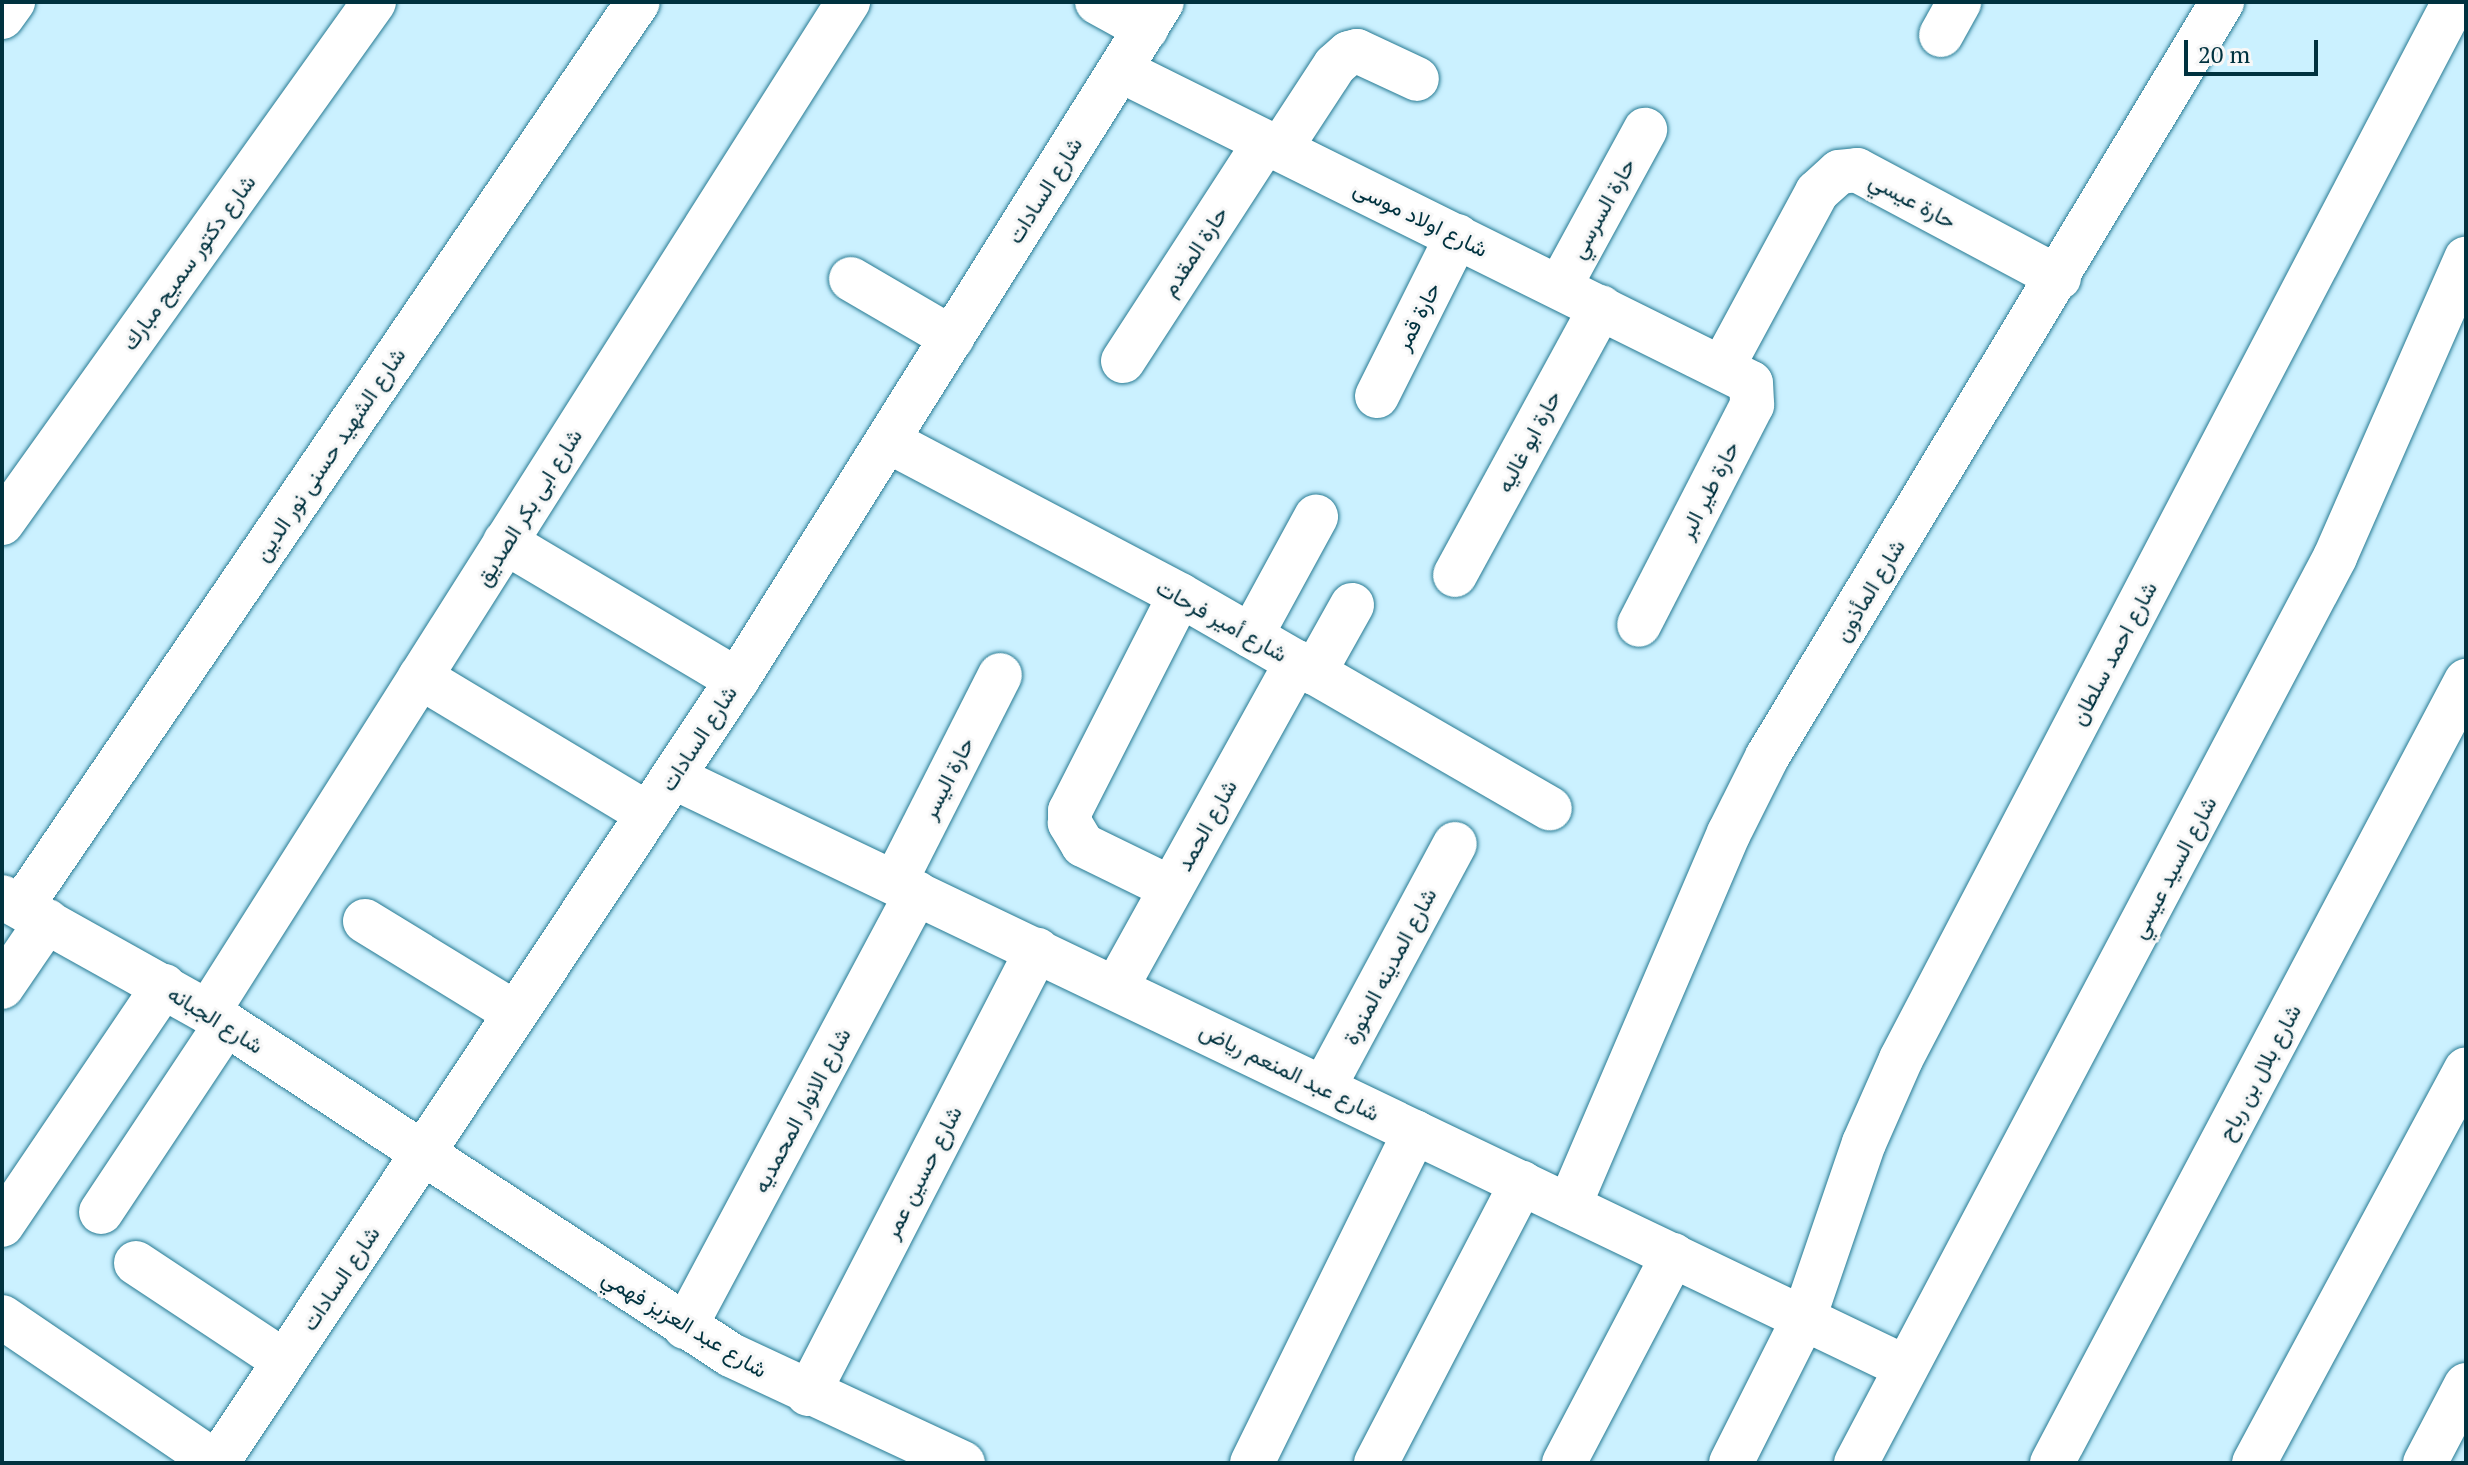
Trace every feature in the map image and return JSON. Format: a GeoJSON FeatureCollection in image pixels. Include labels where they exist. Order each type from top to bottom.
{"type":"FeatureCollection","features":[{"type":"Feature","properties":{"kind":"street"},"geometry":{"type":"LineString","coordinates":[[2,17],[13,2]]}},
{"type":"Feature","properties":{"kind":"street","name":"شارع دكتور سميح مبارك"},"geometry":{"type":"LineString","coordinates":[[2,523],[374,2]]}},
{"type":"Feature","properties":{"kind":"street","name":"شارع الشهيد حسنى نور الدين"},"geometry":{"type":"LineString","coordinates":[[2,987],[23,908],[638,2]]}},
{"type":"Feature","properties":{"kind":"street","name":"شارع ابى بكر الصديق"},"geometry":{"type":"LineString","coordinates":[[101,1212],[420,677],[848,2]]}},
{"type":"Feature","properties":{"kind":"street"},"geometry":{"type":"LineString","coordinates":[[1097,2],[1154,15]]}},
{"type":"Feature","properties":{"kind":"street","name":"شارع المأذون"},"geometry":{"type":"LineString","coordinates":[[1569,1206],[1729,833],[1767,757],[2059,278],[2222,2]]}},
{"type":"Feature","properties":{"kind":"street","name":"شارع احمد سلطان"},"geometry":{"type":"LineString","coordinates":[[1731,1463],[1804,1318],[1864,1143],[1901,1059],[2454,2]]}},
{"type":"Feature","properties":{"kind":"street","name":"شارع السادات"},"geometry":{"type":"LineString","coordinates":[[217,1463],[737,680],[1154,15]]}},
{"type":"Feature","properties":{"kind":"street","name":"حارة المقدم"},"geometry":{"type":"LineString","coordinates":[[1123,361],[1272,146],[1335,65],[1349,53],[1357,51],[1417,79]]}},
{"type":"Feature","properties":{"kind":"street","name":"شارع اولاد موسى"},"geometry":{"type":"LineString","coordinates":[[1120,70],[1723,366]]}},
{"type":"Feature","properties":{"kind":"street","name":"حارة السرسي"},"geometry":{"type":"LineString","coordinates":[[1560,286],[1645,130]]}},
{"type":"Feature","properties":{"kind":"street","name":"حارة عيسي"},"geometry":{"type":"LineString","coordinates":[[1723,366],[1817,192],[1839,172],[1857,170],[2059,278]]}},
{"type":"Feature","properties":{"kind":"street","name":"حارة قمر"},"geometry":{"type":"LineString","coordinates":[[1377,396],[1457,236]]}},
{"type":"Feature","properties":{"kind":"street","name":"شارع السيد عيسي"},"geometry":{"type":"LineString","coordinates":[[1856,1463],[2328,571],[2466,259]]}},
{"type":"Feature","properties":{"kind":"street"},"geometry":{"type":"LineString","coordinates":[[851,279],[952,338]]}},
{"type":"Feature","properties":{"kind":"street","name":"حارة ابو غاليه"},"geometry":{"type":"LineString","coordinates":[[1455,575],[1601,307]]}},
{"type":"Feature","properties":{"kind":"street","name":"حارة طير البر"},"geometry":{"type":"LineString","coordinates":[[1639,625],[1752,405],[1751,383],[1723,366]]}},
{"type":"Feature","properties":{"kind":"street","name":"شارع أمير فرحات"},"geometry":{"type":"LineString","coordinates":[[888,441],[1180,595],[1550,809]]}},
{"type":"Feature","properties":{"kind":"street"},"geometry":{"type":"LineString","coordinates":[[1251,636],[1316,517]]}},
{"type":"Feature","properties":{"kind":"street"},"geometry":{"type":"LineString","coordinates":[[505,542],[737,680]]}},
{"type":"Feature","properties":{"kind":"street"},"geometry":{"type":"LineString","coordinates":[[1171,888],[1083,845],[1070,823],[1075,798],[1180,595]]}},
{"type":"Feature","properties":{"kind":"street","name":"شارع الحمد"},"geometry":{"type":"LineString","coordinates":[[1116,988],[1171,888],[1305,668],[1352,605]]}},
{"type":"Feature","properties":{"kind":"street","name":"حارة اليسر"},"geometry":{"type":"LineString","coordinates":[[906,887],[1000,675]]}},
{"type":"Feature","properties":{"kind":"street"},"geometry":{"type":"LineString","coordinates":[[420,677],[648,814]]}},
{"type":"Feature","properties":{"kind":"street","name":"شارع بلال بن رباح"},"geometry":{"type":"LineString","coordinates":[[2052,1463],[2466,681]]}},
{"type":"Feature","properties":{"kind":"street","name":"شارع عبد المنعم رياض"},"geometry":{"type":"LineString","coordinates":[[673,777],[1905,1367]]}},
{"type":"Feature","properties":{"kind":"street","name":"شارع المدينه المنورة"},"geometry":{"type":"LineString","coordinates":[[1324,1087],[1455,844]]}},
{"type":"Feature","properties":{"kind":"street","name":"شارع الانوار المحمديه"},"geometry":{"type":"LineString","coordinates":[[685,1327],[906,887]]}},
{"type":"Feature","properties":{"kind":"street","name":"شارع الجبانه"},"geometry":{"type":"LineString","coordinates":[[23,908],[217,1018],[421,1155]]}},
{"type":"Feature","properties":{"kind":"street"},"geometry":{"type":"LineString","coordinates":[[365,921],[515,1013]]}},
{"type":"Feature","properties":{"kind":"street","name":"شارع حسين عمر"},"geometry":{"type":"LineString","coordinates":[[808,1394],[1037,950]]}},
{"type":"Feature","properties":{"kind":"street"},"geometry":{"type":"LineString","coordinates":[[2,1225],[164,986]]}},
{"type":"Feature","properties":{"kind":"street"},"geometry":{"type":"LineString","coordinates":[[2254,1463],[2466,1069]]}},
{"type":"Feature","properties":{"kind":"street"},"geometry":{"type":"LineString","coordinates":[[1252,1463],[1415,1132]]}},
{"type":"Feature","properties":{"kind":"street","name":"شارع عبد العزيز فهمي"},"geometry":{"type":"LineString","coordinates":[[421,1155],[685,1327],[808,1394],[963,1463]]}},
{"type":"Feature","properties":{"kind":"street"},"geometry":{"type":"LineString","coordinates":[[1376,1463],[1522,1183]]}},
{"type":"Feature","properties":{"kind":"street"},"geometry":{"type":"LineString","coordinates":[[1564,1463],[1673,1255]]}},
{"type":"Feature","properties":{"kind":"street"},"geometry":{"type":"LineString","coordinates":[[136,1263],[284,1361]]}},
{"type":"Feature","properties":{"kind":"street"},"geometry":{"type":"LineString","coordinates":[[2,1317],[217,1463]]}},
{"type":"Feature","properties":{"kind":"street"},"geometry":{"type":"LineString","coordinates":[[2425,1463],[2466,1385]]}}]}
